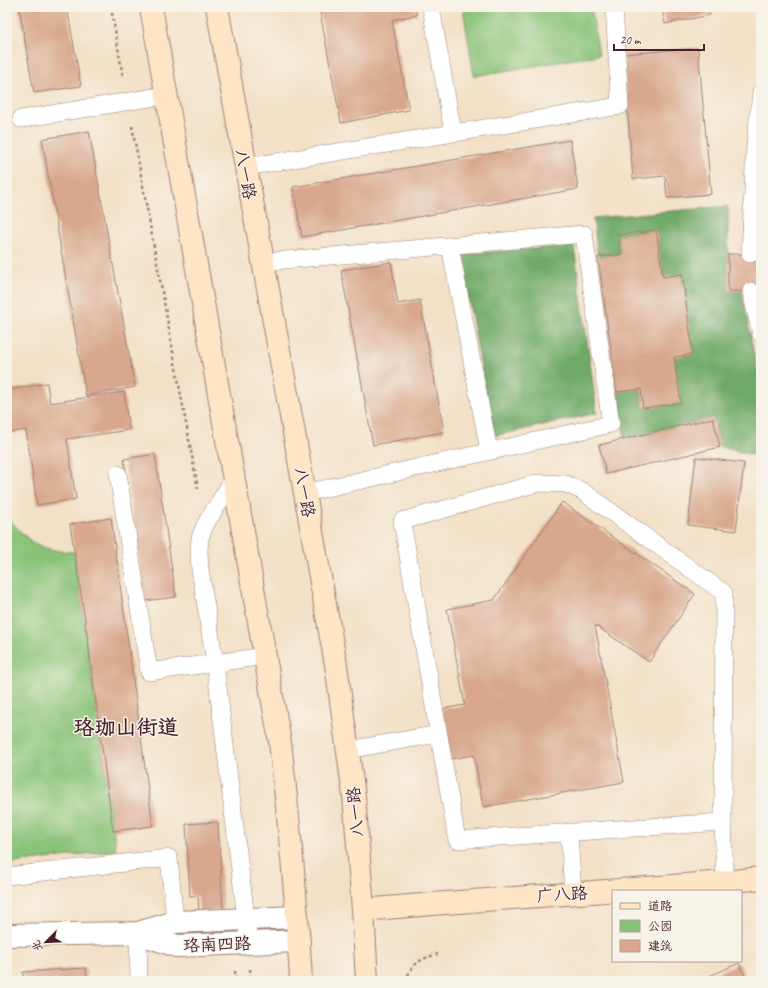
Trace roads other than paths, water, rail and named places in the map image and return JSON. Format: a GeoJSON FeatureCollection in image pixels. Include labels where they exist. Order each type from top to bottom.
{"type":"FeatureCollection","features":[{"type":"Feature","properties":{"kind":"main road"},"geometry":{"type":"LineString","coordinates":[[151,7],[281,750],[290,827],[301,981]]}},
{"type":"Feature","properties":{"kind":"main road","name":"八一路"},"geometry":{"type":"LineString","coordinates":[[217,7],[336,665],[354,796],[363,910],[366,981]]}},
{"type":"Feature","properties":{"kind":"main road","name":"广八路"},"geometry":{"type":"LineString","coordinates":[[614,890],[761,878]]}},
{"type":"Feature","properties":{"kind":"main road","name":"广八路"},"geometry":{"type":"LineString","coordinates":[[363,910],[612,890]]}},
{"type":"Feature","properties":{"kind":"street","name":"珞南四路"},"geometry":{"type":"LineString","coordinates":[[7,935],[138,933],[175,922],[297,917]]}},
{"type":"Feature","properties":{"kind":"street","name":"珞南四路"},"geometry":{"type":"LineString","coordinates":[[138,933],[177,946],[299,941]]}},
{"type":"Feature","properties":{"kind":"lane"},"geometry":{"type":"LineString","coordinates":[[431,7],[453,133]]}},
{"type":"Feature","properties":{"kind":"lane"},"geometry":{"type":"LineString","coordinates":[[245,167],[620,106],[614,7]]}},
{"type":"Feature","properties":{"kind":"lane"},"geometry":{"type":"LineString","coordinates":[[750,254],[755,146],[761,92]]}},
{"type":"Feature","properties":{"kind":"lane"},"geometry":{"type":"LineString","coordinates":[[21,119],[167,95]]}},
{"type":"Feature","properties":{"kind":"lane"},"geometry":{"type":"LineString","coordinates":[[262,262],[584,234],[611,424],[305,493]]}},
{"type":"Feature","properties":{"kind":"lane"},"geometry":{"type":"LineString","coordinates":[[450,246],[489,451]]}},
{"type":"Feature","properties":{"kind":"lane"},"geometry":{"type":"LineString","coordinates":[[751,291],[761,334]]}},
{"type":"Feature","properties":{"kind":"lane"},"geometry":{"type":"LineString","coordinates":[[118,474],[149,672],[265,656]]}},
{"type":"Feature","properties":{"kind":"lane"},"geometry":{"type":"LineString","coordinates":[[234,478],[205,524],[200,538],[199,550],[200,569],[215,662],[249,943]]}},
{"type":"Feature","properties":{"kind":"lane"},"geometry":{"type":"LineString","coordinates":[[724,822],[457,840],[402,521],[538,483],[566,484],[582,491],[724,593],[725,882]]}},
{"type":"Feature","properties":{"kind":"lane"},"geometry":{"type":"LineString","coordinates":[[348,750],[438,734]]}},
{"type":"Feature","properties":{"kind":"lane"},"geometry":{"type":"LineString","coordinates":[[569,832],[573,893]]}},
{"type":"Feature","properties":{"kind":"lane"},"geometry":{"type":"LineString","coordinates":[[7,876],[169,858],[175,922]]}},
{"type":"Feature","properties":{"kind":"lane"},"geometry":{"type":"LineString","coordinates":[[138,933],[139,981]]}},
{"type":"Feature","properties":{"kind":"district","name":"珞珈山街道"},"geometry":{"type":"Point","coordinates":[126,727]}}]}
